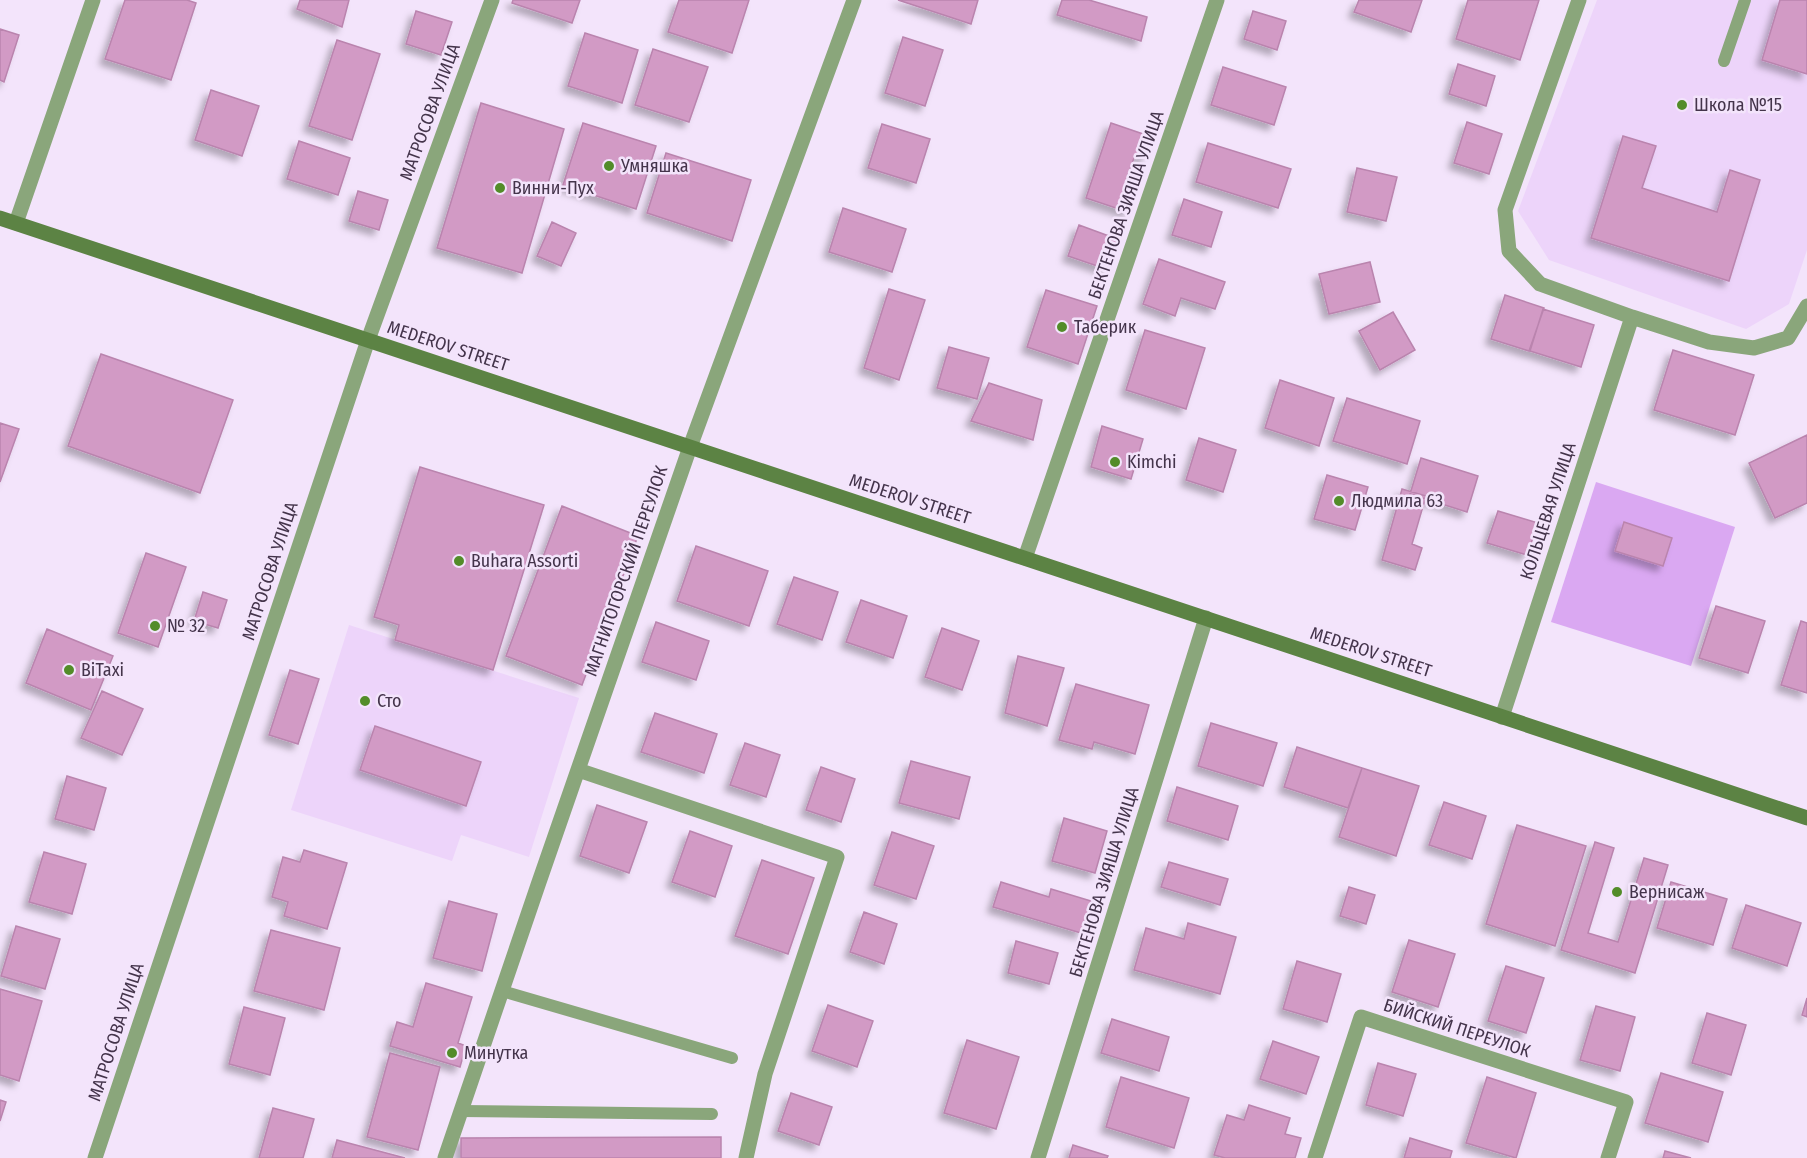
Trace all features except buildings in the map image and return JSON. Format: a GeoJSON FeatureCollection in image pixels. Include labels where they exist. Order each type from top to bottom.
{"type":"FeatureCollection","features":[{"type":"Feature","properties":{"kind":"main road","name":"MEDEROV STREET"},"geometry":{"type":"LineString","coordinates":[[0,218],[1807,818]]}},
{"type":"Feature","properties":{"kind":"street"},"geometry":{"type":"LineString","coordinates":[[16,223],[93,0]]}},
{"type":"Feature","properties":{"kind":"street","name":"МАТРОСОВА УЛИЦА"},"geometry":{"type":"LineString","coordinates":[[95,1158],[368,340],[492,0]]}},
{"type":"Feature","properties":{"kind":"street","name":"МАГНИТОГОРСКИЙ ПЕРЕУЛОК"},"geometry":{"type":"LineString","coordinates":[[445,1158],[690,447],[854,0]]}},
{"type":"Feature","properties":{"kind":"street","name":"БЕКТЕНОВА ЗИЯША УЛИЦА"},"geometry":{"type":"LineString","coordinates":[[1025,558],[1217,0]]}},
{"type":"Feature","properties":{"kind":"street"},"geometry":{"type":"LineString","coordinates":[[1579,0],[1505,210],[1509,251],[1539,284],[1709,342],[1754,348],[1788,338],[1807,306]]}},
{"type":"Feature","properties":{"kind":"street","name":"КОЛЬЦЕВАЯ УЛИЦА"},"geometry":{"type":"LineString","coordinates":[[1502,717],[1632,317]]}},
{"type":"Feature","properties":{"kind":"street","name":"БЕКТЕНОВА ЗИЯША УЛИЦА"},"geometry":{"type":"LineString","coordinates":[[1038,1158],[1206,618]]}},
{"type":"Feature","properties":{"kind":"street"},"geometry":{"type":"LineString","coordinates":[[578,770],[837,857],[765,1074],[746,1158]]}},
{"type":"Feature","properties":{"kind":"street","name":"БИЙСКИЙ ПЕРЕУЛОК"},"geometry":{"type":"LineString","coordinates":[[1315,1158],[1361,1017],[1626,1102],[1608,1158]]}},
{"type":"Feature","properties":{"kind":"lane"},"geometry":{"type":"LineString","coordinates":[[1724,61],[1745,0]]}},
{"type":"Feature","properties":{"kind":"lane"},"geometry":{"type":"LineString","coordinates":[[501,991],[732,1058]]}},
{"type":"Feature","properties":{"kind":"lane"},"geometry":{"type":"LineString","coordinates":[[461,1111],[712,1114]]}},
{"type":"Feature","properties":{"kind":"shaded area","name":"Школа №15"},"geometry":{"type":"Polygon","coordinates":[[[1597,0],[1807,0],[1807,250],[1789,304],[1746,329],[1549,260],[1518,211],[1597,0]]]}},
{"type":"Feature","properties":{"kind":"shaded area"},"geometry":{"type":"Polygon","coordinates":[[[1596,482],[1735,527],[1691,666],[1551,622],[1596,482]]]}},
{"type":"Feature","properties":{"kind":"shaded area"},"geometry":{"type":"Polygon","coordinates":[[[349,625],[579,698],[529,857],[461,835],[452,861],[291,810],[349,625]]]}},
{"type":"Feature","properties":{"kind":"place","name":"Школа №15"},"geometry":{"type":"Point","coordinates":[1682,105]}},
{"type":"Feature","properties":{"kind":"place","name":"Умняшка"},"geometry":{"type":"Point","coordinates":[609,166]}},
{"type":"Feature","properties":{"kind":"place","name":"Винни-Пух"},"geometry":{"type":"Point","coordinates":[500,188]}},
{"type":"Feature","properties":{"kind":"place","name":"Таберик"},"geometry":{"type":"Point","coordinates":[1062,327]}},
{"type":"Feature","properties":{"kind":"place","name":"Kimchi"},"geometry":{"type":"Point","coordinates":[1115,462]}},
{"type":"Feature","properties":{"kind":"place","name":"Людмила 63"},"geometry":{"type":"Point","coordinates":[1339,501]}},
{"type":"Feature","properties":{"kind":"place","name":"Buhara Assorti"},"geometry":{"type":"Point","coordinates":[459,561]}},
{"type":"Feature","properties":{"kind":"place","name":"№ 32"},"geometry":{"type":"Point","coordinates":[155,626]}},
{"type":"Feature","properties":{"kind":"place","name":"BiTaxi"},"geometry":{"type":"Point","coordinates":[69,670]}},
{"type":"Feature","properties":{"kind":"place","name":"Сто"},"geometry":{"type":"Point","coordinates":[365,701]}},
{"type":"Feature","properties":{"kind":"place","name":"Вернисаж"},"geometry":{"type":"Point","coordinates":[1617,892]}},
{"type":"Feature","properties":{"kind":"place","name":"Минутка"},"geometry":{"type":"Point","coordinates":[452,1053]}}]}
